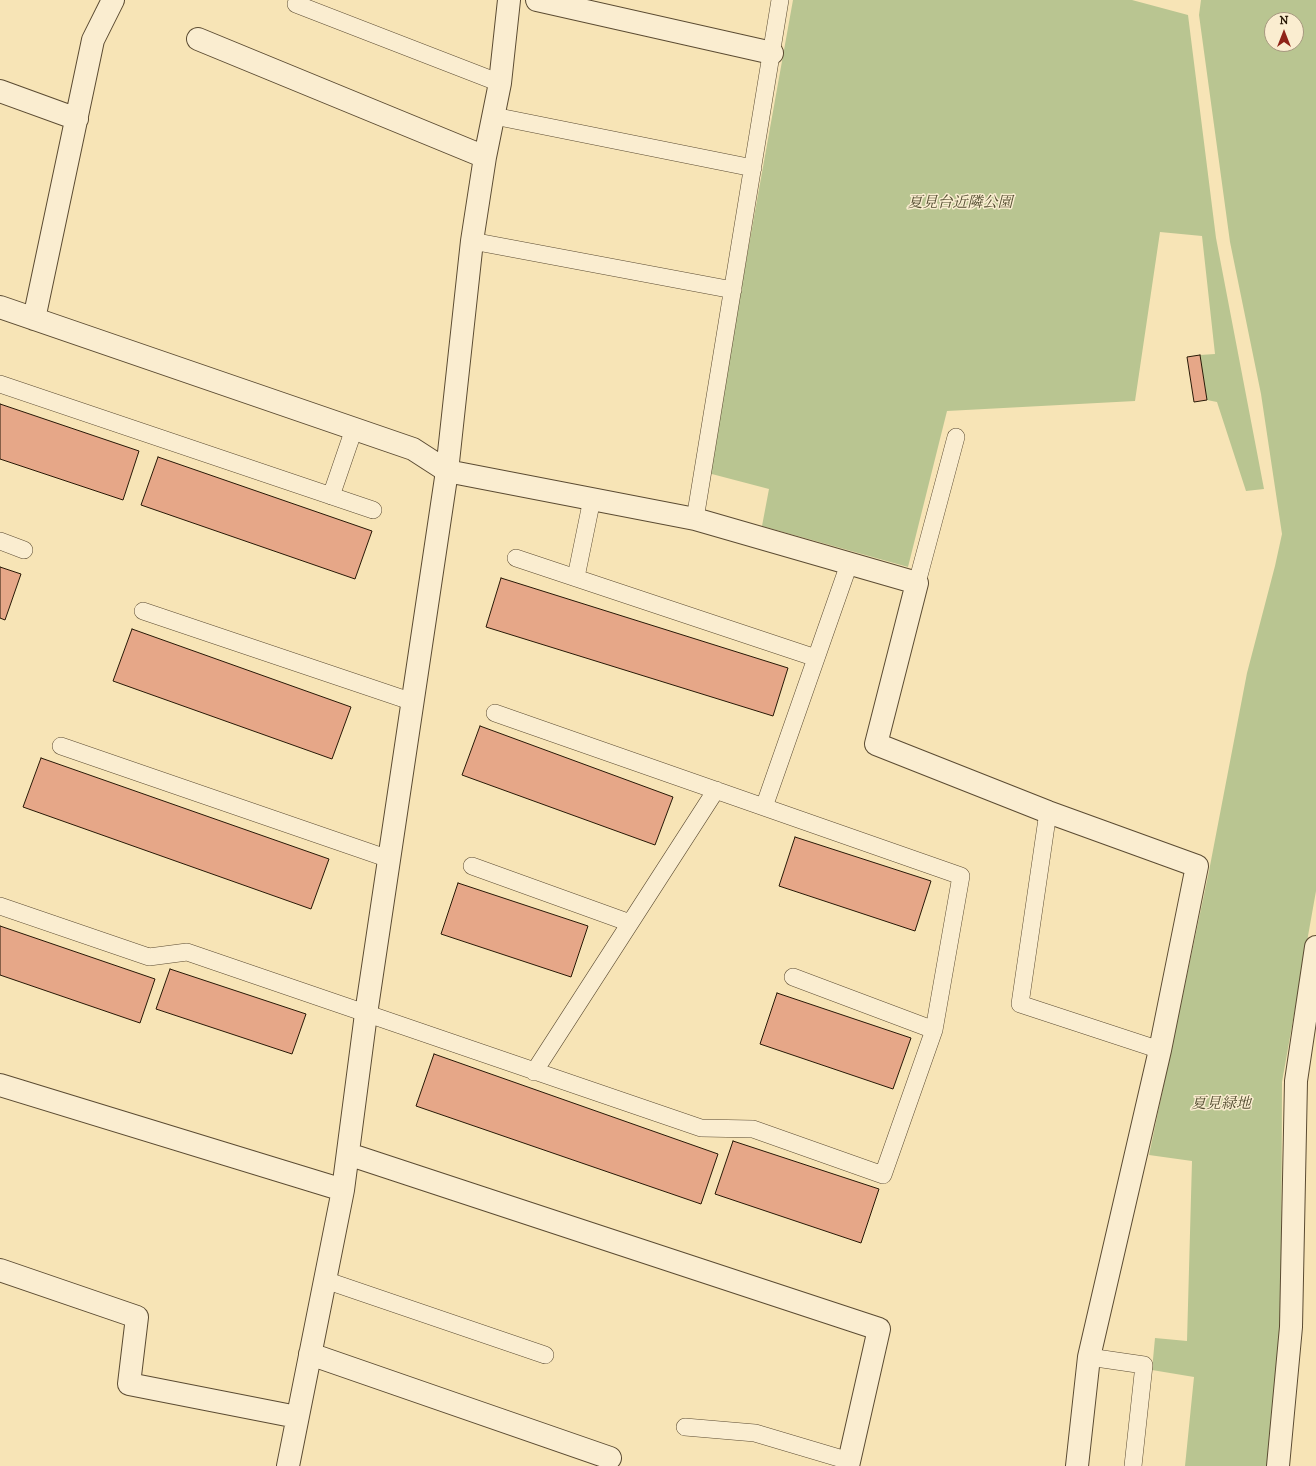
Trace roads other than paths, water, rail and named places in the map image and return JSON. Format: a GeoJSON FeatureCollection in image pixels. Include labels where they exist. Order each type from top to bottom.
{"type":"FeatureCollection","features":[{"type":"Feature","properties":{"kind":"street"},"geometry":{"type":"LineString","coordinates":[[34,319],[93,40],[113,0]]}},
{"type":"Feature","properties":{"kind":"street"},"geometry":{"type":"LineString","coordinates":[[288,1466],[343,1190],[366,1014],[447,471],[472,241],[485,157],[500,83],[509,0]]}},
{"type":"Feature","properties":{"kind":"street"},"geometry":{"type":"LineString","coordinates":[[537,0],[772,53]]}},
{"type":"Feature","properties":{"kind":"street"},"geometry":{"type":"LineString","coordinates":[[198,39],[485,157]]}},
{"type":"Feature","properties":{"kind":"street"},"geometry":{"type":"LineString","coordinates":[[0,91],[77,119]]}},
{"type":"Feature","properties":{"kind":"street"},"geometry":{"type":"LineString","coordinates":[[0,307],[413,449],[447,471],[695,519],[917,583],[876,744],[1048,812],[1197,866],[1160,1050],[1089,1357],[1077,1466]]}},
{"type":"Feature","properties":{"kind":"street"},"geometry":{"type":"LineString","coordinates":[[1278,1466],[1291,1327],[1296,1081],[1316,946]]}},
{"type":"Feature","properties":{"kind":"street"},"geometry":{"type":"LineString","coordinates":[[0,1085],[343,1190]]}},
{"type":"Feature","properties":{"kind":"street"},"geometry":{"type":"LineString","coordinates":[[348,1154],[879,1329],[848,1464]]}},
{"type":"Feature","properties":{"kind":"street"},"geometry":{"type":"LineString","coordinates":[[0,1270],[137,1317],[129,1384],[297,1417]]}},
{"type":"Feature","properties":{"kind":"street"},"geometry":{"type":"LineString","coordinates":[[310,1354],[610,1458]]}},
{"type":"Feature","properties":{"kind":"lane"},"geometry":{"type":"LineString","coordinates":[[695,519],[780,0]]}},
{"type":"Feature","properties":{"kind":"lane"},"geometry":{"type":"LineString","coordinates":[[296,4],[500,83]]}},
{"type":"Feature","properties":{"kind":"lane"},"geometry":{"type":"LineString","coordinates":[[494,116],[753,168]]}},
{"type":"Feature","properties":{"kind":"lane"},"geometry":{"type":"LineString","coordinates":[[472,241],[733,290]]}},
{"type":"Feature","properties":{"kind":"lane"},"geometry":{"type":"LineString","coordinates":[[0,384],[373,510]]}},
{"type":"Feature","properties":{"kind":"lane"},"geometry":{"type":"LineString","coordinates":[[331,496],[354,429]]}},
{"type":"Feature","properties":{"kind":"lane"},"geometry":{"type":"LineString","coordinates":[[917,583],[956,438]]}},
{"type":"Feature","properties":{"kind":"lane"},"geometry":{"type":"LineString","coordinates":[[576,577],[592,499]]}},
{"type":"Feature","properties":{"kind":"lane"},"geometry":{"type":"LineString","coordinates":[[0,541],[24,550]]}},
{"type":"Feature","properties":{"kind":"lane"},"geometry":{"type":"LineString","coordinates":[[516,558],[816,658]]}},
{"type":"Feature","properties":{"kind":"lane"},"geometry":{"type":"LineString","coordinates":[[764,807],[849,564]]}},
{"type":"Feature","properties":{"kind":"lane"},"geometry":{"type":"LineString","coordinates":[[143,611],[413,702]]}},
{"type":"Feature","properties":{"kind":"lane"},"geometry":{"type":"LineString","coordinates":[[0,906],[149,957],[187,952],[701,1128],[753,1129],[883,1175],[934,1030],[961,876],[495,713]]}},
{"type":"Feature","properties":{"kind":"lane"},"geometry":{"type":"LineString","coordinates":[[61,746],[389,859]]}},
{"type":"Feature","properties":{"kind":"lane"},"geometry":{"type":"LineString","coordinates":[[534,1072],[716,790]]}},
{"type":"Feature","properties":{"kind":"lane"},"geometry":{"type":"LineString","coordinates":[[1048,812],[1020,1004],[1160,1050]]}},
{"type":"Feature","properties":{"kind":"lane"},"geometry":{"type":"LineString","coordinates":[[472,866],[630,923]]}},
{"type":"Feature","properties":{"kind":"lane"},"geometry":{"type":"LineString","coordinates":[[793,977],[934,1030]]}},
{"type":"Feature","properties":{"kind":"lane"},"geometry":{"type":"LineString","coordinates":[[325,1280],[545,1355]]}},
{"type":"Feature","properties":{"kind":"lane"},"geometry":{"type":"LineString","coordinates":[[1089,1357],[1144,1366],[1133,1466]]}},
{"type":"Feature","properties":{"kind":"lane"},"geometry":{"type":"LineString","coordinates":[[685,1427],[756,1433],[848,1464]]}},
{"type":"Feature","properties":{"kind":"park label","name":"夏見台近隣公園"},"geometry":{"type":"Point","coordinates":[960,204]}},
{"type":"Feature","properties":{"kind":"park label","name":"夏見緑地"},"geometry":{"type":"Point","coordinates":[1221,1105]}}]}
